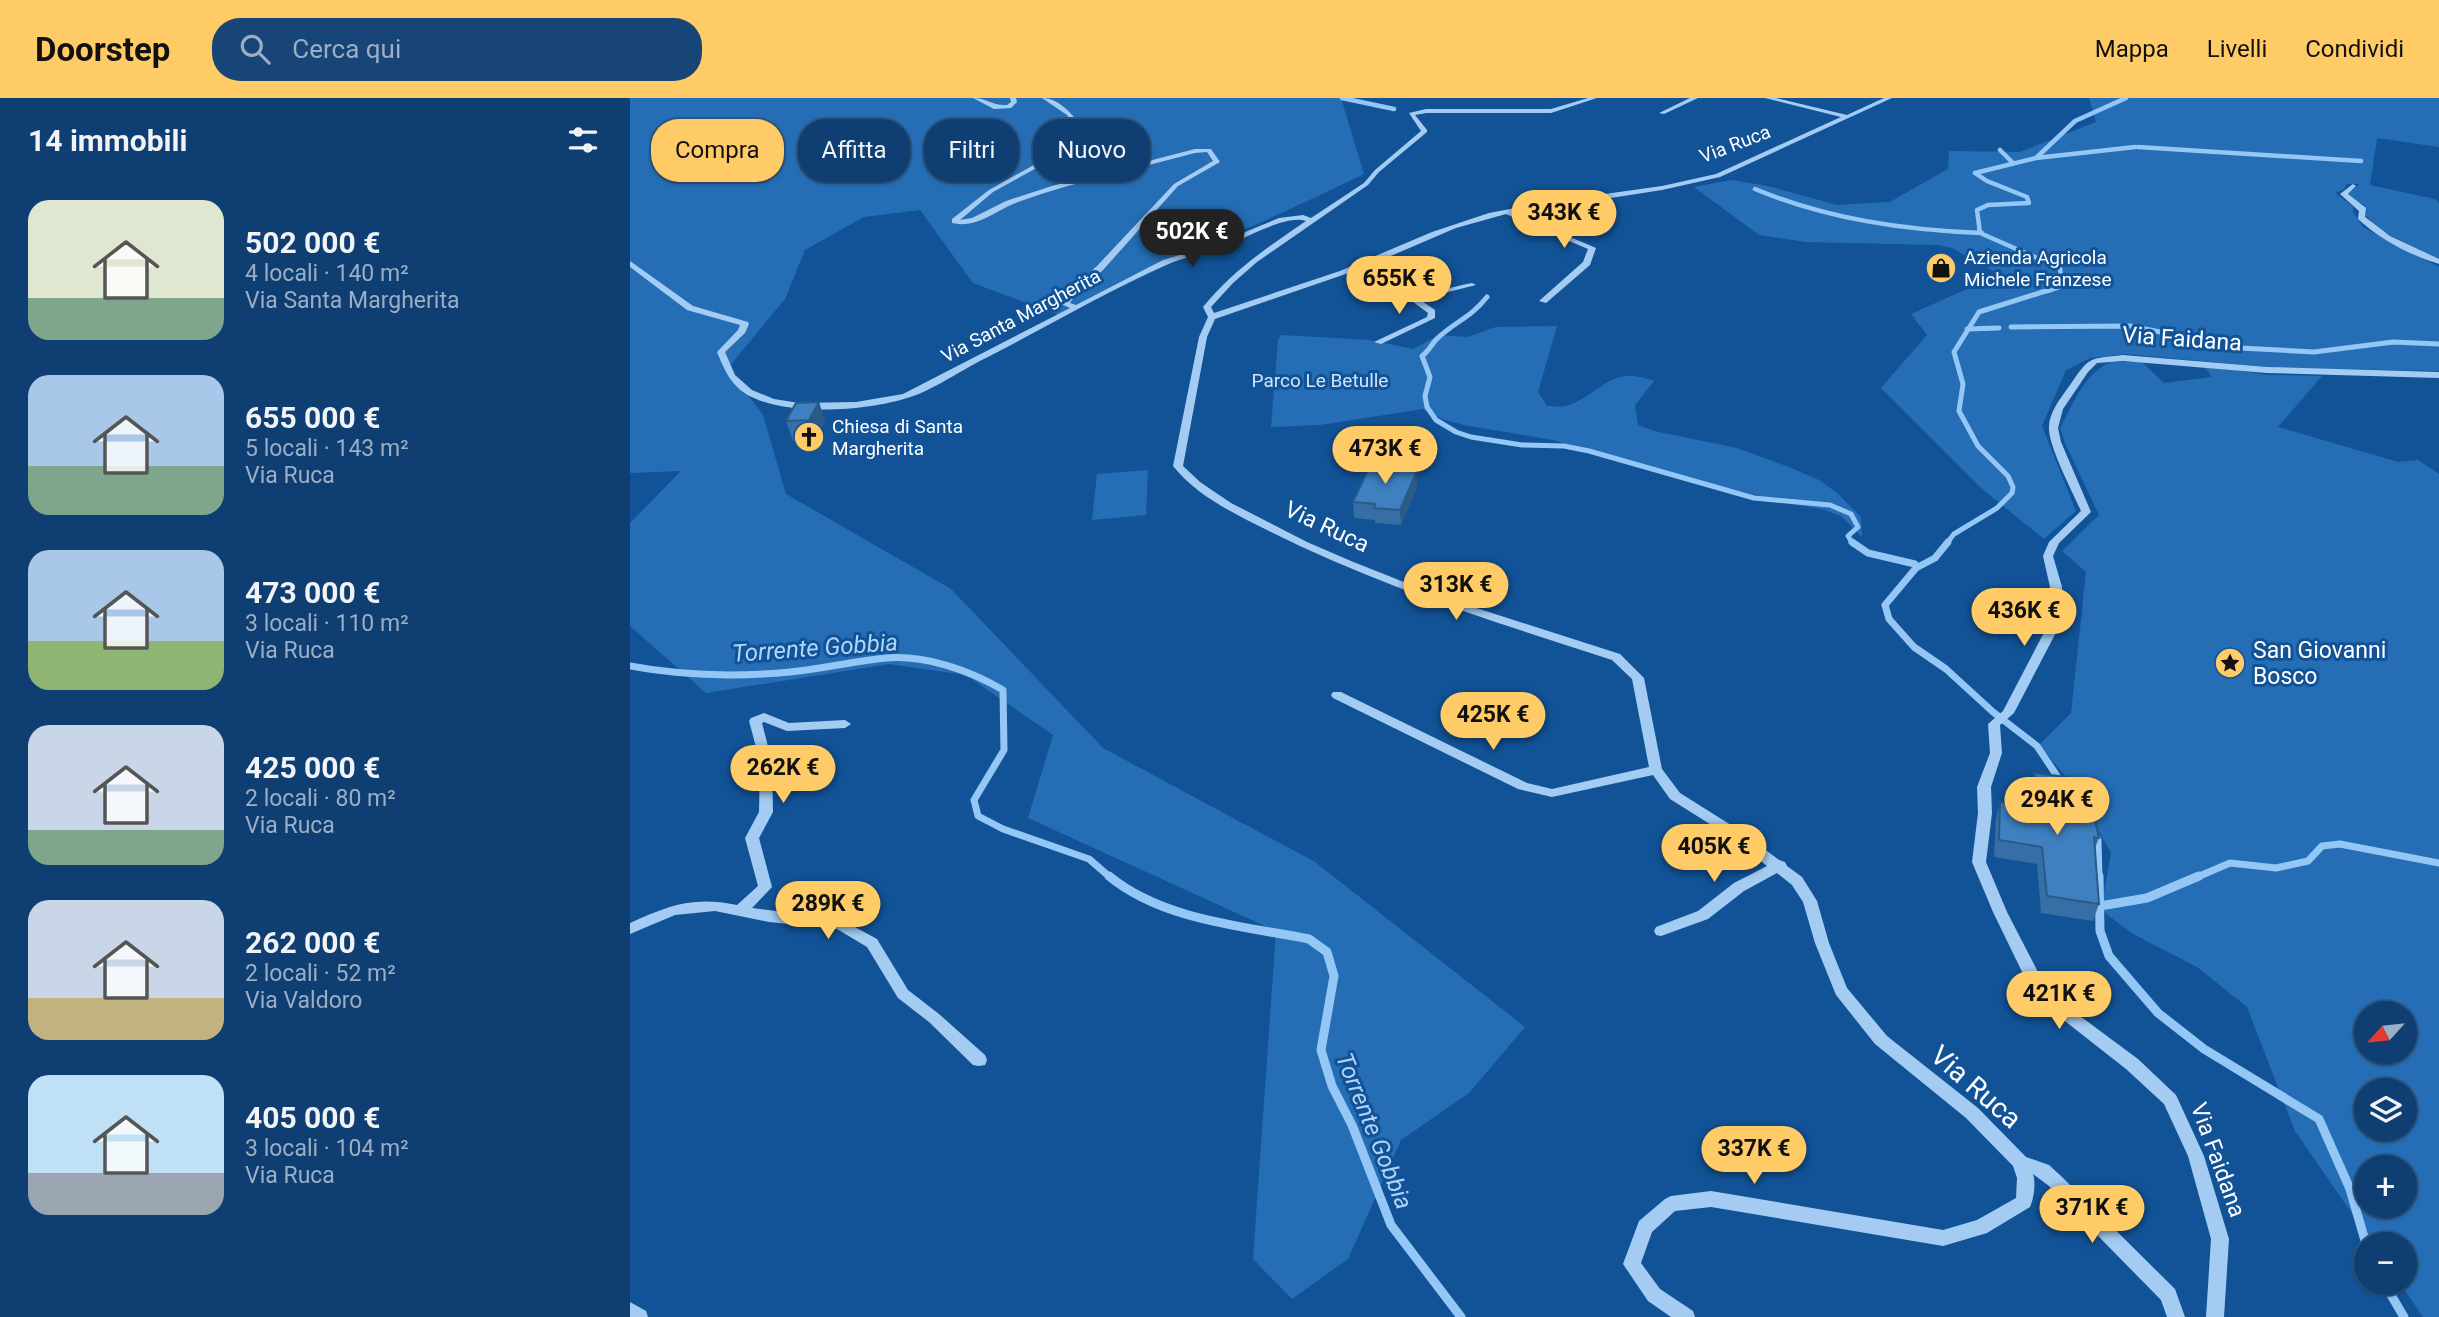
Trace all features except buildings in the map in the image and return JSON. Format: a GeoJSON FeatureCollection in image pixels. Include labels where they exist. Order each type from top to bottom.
{"type":"FeatureCollection","features":[{"type":"Feature","properties":{"kind":"street"},"geometry":{"type":"LineString","coordinates":[[976,98],[996,108],[1009,107],[1014,102],[1013,98]]}},
{"type":"Feature","properties":{"kind":"street"},"geometry":{"type":"LineString","coordinates":[[1045,98],[1069,114],[1080,129],[1069,148],[991,191],[955,221],[968,222],[1008,203],[1068,183],[1195,151],[1209,150],[1217,162],[1177,185],[1100,268],[1073,292],[1065,304],[1076,308]]}},
{"type":"Feature","properties":{"kind":"street","name":"Via Santa Margherita"},"geometry":{"type":"LineString","coordinates":[[630,263],[640,274],[668,291],[676,301],[701,312],[731,317],[745,324],[742,331],[721,352],[724,368],[736,382],[755,396],[775,405],[824,406],[878,402],[906,396],[1166,262],[1219,246],[1282,220],[1303,217],[1310,220],[1366,184],[1377,171],[1424,131],[1410,114],[1426,111],[1551,111],[1594,98]]}},
{"type":"Feature","properties":{"kind":"street"},"geometry":{"type":"LineString","coordinates":[[1662,113],[1695,98]]}},
{"type":"Feature","properties":{"kind":"street","name":"Via Ruca"},"geometry":{"type":"LineString","coordinates":[[1768,98],[1848,117]]}},
{"type":"Feature","properties":{"kind":"street","name":"Via Ruca"},"geometry":{"type":"LineString","coordinates":[[1212,317],[1366,264],[1455,225],[1507,212],[1691,183],[1717,176],[1889,98]]}},
{"type":"Feature","properties":{"kind":"street"},"geometry":{"type":"LineString","coordinates":[[2353,186],[2344,194],[2363,210],[2361,217],[2373,228],[2416,253],[2439,262]]}},
{"type":"Feature","properties":{"kind":"street"},"geometry":{"type":"LineString","coordinates":[[1507,212],[1592,248],[1587,263],[1544,302]]}},
{"type":"Feature","properties":{"kind":"street","name":"Via Ruca"},"geometry":{"type":"LineString","coordinates":[[1310,220],[1230,281],[1210,302],[1208,307],[1212,317],[1203,337],[1178,466],[1191,482],[1220,501],[1298,543],[1382,579],[1616,657],[1638,678],[1656,770],[1675,796],[1780,865],[1797,881],[1810,901],[1822,943],[1841,991],[1881,1040],[1972,1114],[2020,1162],[2043,1170],[2055,1181],[2169,1295],[2176,1317]]}},
{"type":"Feature","properties":{"kind":"street"},"geometry":{"type":"LineString","coordinates":[[1366,264],[1386,271],[1388,280],[1432,312],[1431,318],[1378,342]]}},
{"type":"Feature","properties":{"kind":"street"},"geometry":{"type":"LineString","coordinates":[[1399,289],[1432,293],[1472,285]]}},
{"type":"Feature","properties":{"kind":"street","name":"Via Faidana"},"geometry":{"type":"LineString","coordinates":[[2215,1317],[2220,1239],[2196,1156],[2170,1100],[2132,1064],[2052,1003],[2034,980],[1979,862],[1985,813],[1984,787],[1996,753],[1994,724],[2008,713],[2056,621],[2056,587],[2048,556],[2054,542],[2086,512],[2060,453],[2053,428],[2058,410],[2094,361],[2123,358],[2267,370],[2439,375]]}},
{"type":"Feature","properties":{"kind":"street"},"geometry":{"type":"LineString","coordinates":[[1336,695],[1522,786],[1552,793],[1656,770]]}},
{"type":"Feature","properties":{"kind":"street"},"geometry":{"type":"LineString","coordinates":[[742,909],[765,887],[752,838],[766,812],[766,762],[755,721],[764,717],[787,727],[845,724]]}},
{"type":"Feature","properties":{"kind":"street"},"geometry":{"type":"LineString","coordinates":[[1661,931],[1703,915],[1739,887],[1780,865]]}},
{"type":"Feature","properties":{"kind":"street"},"geometry":{"type":"LineString","coordinates":[[630,929],[673,909],[715,906],[742,909],[769,917],[840,924],[872,943],[903,994],[934,1018],[979,1060]]}},
{"type":"Feature","properties":{"kind":"street"},"geometry":{"type":"LineString","coordinates":[[1686,1317],[1654,1295],[1632,1264],[1645,1227],[1671,1204],[1711,1199],[1943,1238],[1981,1227],[2024,1202],[2026,1178],[2020,1162]]}},
{"type":"Feature","properties":{"kind":"street"},"geometry":{"type":"LineString","coordinates":[[630,1311],[639,1317]]}},
{"type":"Feature","properties":{"kind":"green space"},"geometry":{"type":"Polygon","coordinates":[[[630,98],[1341,98],[1364,174],[1062,316],[973,283],[920,210],[864,217],[805,250],[785,299],[728,368],[763,415],[786,494],[951,589],[1103,748],[1315,862],[1525,1027],[1469,1093],[1401,1140],[1348,1259],[1292,1299],[1253,1259],[1276,931],[1028,818],[1053,735],[966,675],[889,664],[706,693],[630,626],[630,523],[681,471],[630,473],[630,98]]]}},
{"type":"Feature","properties":{"kind":"green space"},"geometry":{"type":"Polygon","coordinates":[[[2089,98],[2439,98],[2439,147],[2377,138],[2370,185],[2435,199],[2439,203],[2439,260],[2380,230],[2365,215],[2367,211],[2363,204],[2350,199],[2348,195],[2359,184],[2347,184],[2344,189],[2335,193],[2353,206],[2353,212],[2363,227],[2439,267],[2439,371],[2276,368],[2126,354],[2090,358],[2066,370],[2042,426],[2076,511],[2044,539],[1982,489],[1881,388],[1927,335],[1911,314],[1967,289],[2020,286],[1952,248],[1938,245],[1806,242],[1759,235],[1694,187],[1731,180],[1768,186],[1837,205],[1890,202],[1948,169],[1949,151],[2020,152],[2096,122],[2089,98]]]}},
{"type":"Feature","properties":{"kind":"green space","name":"Parco Le Betulle"},"geometry":{"type":"Polygon","coordinates":[[[1557,326],[1538,392],[1547,406],[1569,405],[1617,378],[1627,376],[1654,381],[1635,405],[1638,425],[1654,431],[1737,448],[1819,480],[1837,493],[1861,517],[1862,537],[1841,516],[1822,509],[1682,477],[1553,440],[1464,425],[1442,419],[1423,409],[1320,425],[1271,427],[1278,340],[1281,335],[1369,340],[1413,349],[1439,335],[1468,337],[1496,327],[1557,326]]]}},
{"type":"Feature","properties":{"kind":"green space"},"geometry":{"type":"Polygon","coordinates":[[[2112,362],[2142,362],[2164,383],[2212,377],[2203,365],[2268,375],[2322,376],[2278,427],[2398,462],[2418,460],[2439,474],[2439,1317],[2423,1317],[2408,1295],[2417,1295],[2417,1232],[2365,1232],[2355,1218],[2417,1218],[2417,1155],[2354,1155],[2354,1216],[2295,1131],[2247,1007],[2197,967],[2133,934],[2101,910],[2111,853],[2072,784],[2039,745],[2071,713],[2086,572],[2062,551],[2099,515],[2060,428],[2081,389],[2094,373],[2112,362]]]}},
{"type":"Feature","properties":{"kind":"green space"},"geometry":{"type":"Polygon","coordinates":[[[1148,470],[1146,515],[1092,520],[1097,474],[1148,470]]]}},
{"type":"Feature","properties":{"kind":"waterway"},"geometry":{"type":"LineString","coordinates":[[1342,98],[1394,109]]}},
{"type":"Feature","properties":{"kind":"waterway"},"geometry":{"type":"LineString","coordinates":[[2036,158],[2075,121],[2126,98]]}},
{"type":"Feature","properties":{"kind":"waterway"},"geometry":{"type":"LineString","coordinates":[[2036,158],[2135,147]]}},
{"type":"Feature","properties":{"kind":"waterway"},"geometry":{"type":"LineString","coordinates":[[2138,147],[2361,161]]}},
{"type":"Feature","properties":{"kind":"waterway"},"geometry":{"type":"LineString","coordinates":[[2000,150],[2013,163]]}},
{"type":"Feature","properties":{"kind":"waterway"},"geometry":{"type":"LineString","coordinates":[[1980,233],[1977,210],[1988,205],[2029,203],[2027,197],[1987,181],[1975,173],[2036,158]]}},
{"type":"Feature","properties":{"kind":"waterway"},"geometry":{"type":"LineString","coordinates":[[1755,189],[1810,208],[1866,221],[1980,233]]}},
{"type":"Feature","properties":{"kind":"waterway"},"geometry":{"type":"LineString","coordinates":[[1980,233],[2060,268],[2062,286],[2047,291]]}},
{"type":"Feature","properties":{"kind":"waterway"},"geometry":{"type":"LineString","coordinates":[[1968,329],[1979,312],[2052,289]]}},
{"type":"Feature","properties":{"kind":"waterway"},"geometry":{"type":"LineString","coordinates":[[1487,297],[1475,310],[1438,338],[1422,356],[1430,377],[1425,396],[1427,407],[1436,420],[1471,437],[1522,445],[1564,446],[1754,498],[1830,505],[1851,514],[1858,527],[1848,536],[1853,544]]}},
{"type":"Feature","properties":{"kind":"waterway"},"geometry":{"type":"LineString","coordinates":[[2011,327],[2130,326],[2240,348],[2314,352],[2393,342],[2439,344]]}},
{"type":"Feature","properties":{"kind":"waterway"},"geometry":{"type":"LineString","coordinates":[[1968,329],[1999,328]]}},
{"type":"Feature","properties":{"kind":"waterway"},"geometry":{"type":"LineString","coordinates":[[1946,544],[1954,534],[1997,508],[2012,493],[2013,487],[2008,476],[1978,446],[1959,411],[1963,384],[1954,352],[1968,329]]}},
{"type":"Feature","properties":{"kind":"waterway"},"geometry":{"type":"LineString","coordinates":[[1852,542],[1868,553],[1915,564],[1916,568]]}},
{"type":"Feature","properties":{"kind":"waterway"},"geometry":{"type":"LineString","coordinates":[[1916,568],[1935,558],[1948,542]]}},
{"type":"Feature","properties":{"kind":"waterway"},"geometry":{"type":"LineString","coordinates":[[1916,568],[1885,605],[1889,619],[1914,647],[1946,669],[1993,712],[2037,746],[2061,782]]}},
{"type":"Feature","properties":{"kind":"waterway","name":"Torrente Gobbia"},"geometry":{"type":"LineString","coordinates":[[630,666],[690,674],[750,675],[901,658],[947,665],[976,676],[1003,690],[1004,750],[974,800],[978,816],[1003,829],[1089,859],[1111,878]]}},
{"type":"Feature","properties":{"kind":"waterway"},"geometry":{"type":"LineString","coordinates":[[2094,833],[2098,840],[2099,878]]}},
{"type":"Feature","properties":{"kind":"waterway"},"geometry":{"type":"LineString","coordinates":[[2195,878],[2230,863],[2276,868],[2308,861],[2322,846],[2340,844],[2439,863]]}},
{"type":"Feature","properties":{"kind":"waterway","name":"Torrente Gobbia"},"geometry":{"type":"LineString","coordinates":[[1109,876],[1130,891],[1178,912],[1309,939],[1327,952],[1334,976],[1321,1050],[1332,1086],[1352,1125],[1391,1225],[1461,1317]]}},
{"type":"Feature","properties":{"kind":"waterway"},"geometry":{"type":"LineString","coordinates":[[2099,876],[2100,931],[2109,956],[2158,1013],[2204,1049],[2319,1119],[2350,1189],[2363,1232]]}},
{"type":"Feature","properties":{"kind":"waterway"},"geometry":{"type":"LineString","coordinates":[[2100,906],[2147,898],[2199,876]]}},
{"type":"Feature","properties":{"kind":"waterway"},"geometry":{"type":"LineString","coordinates":[[2391,1295],[2404,1317]]}},
{"type":"Feature","properties":{"kind":"place","name":"Azienda Agricola Michele Franzese"},"geometry":{"type":"Point","coordinates":[1941,268]}},
{"type":"Feature","properties":{"kind":"place","name":"Chiesa di Santa Margherita"},"geometry":{"type":"Point","coordinates":[809,437]}},
{"type":"Feature","properties":{"kind":"place","name":"San Giovanni Bosco"},"geometry":{"type":"Point","coordinates":[2230,663]}}]}
